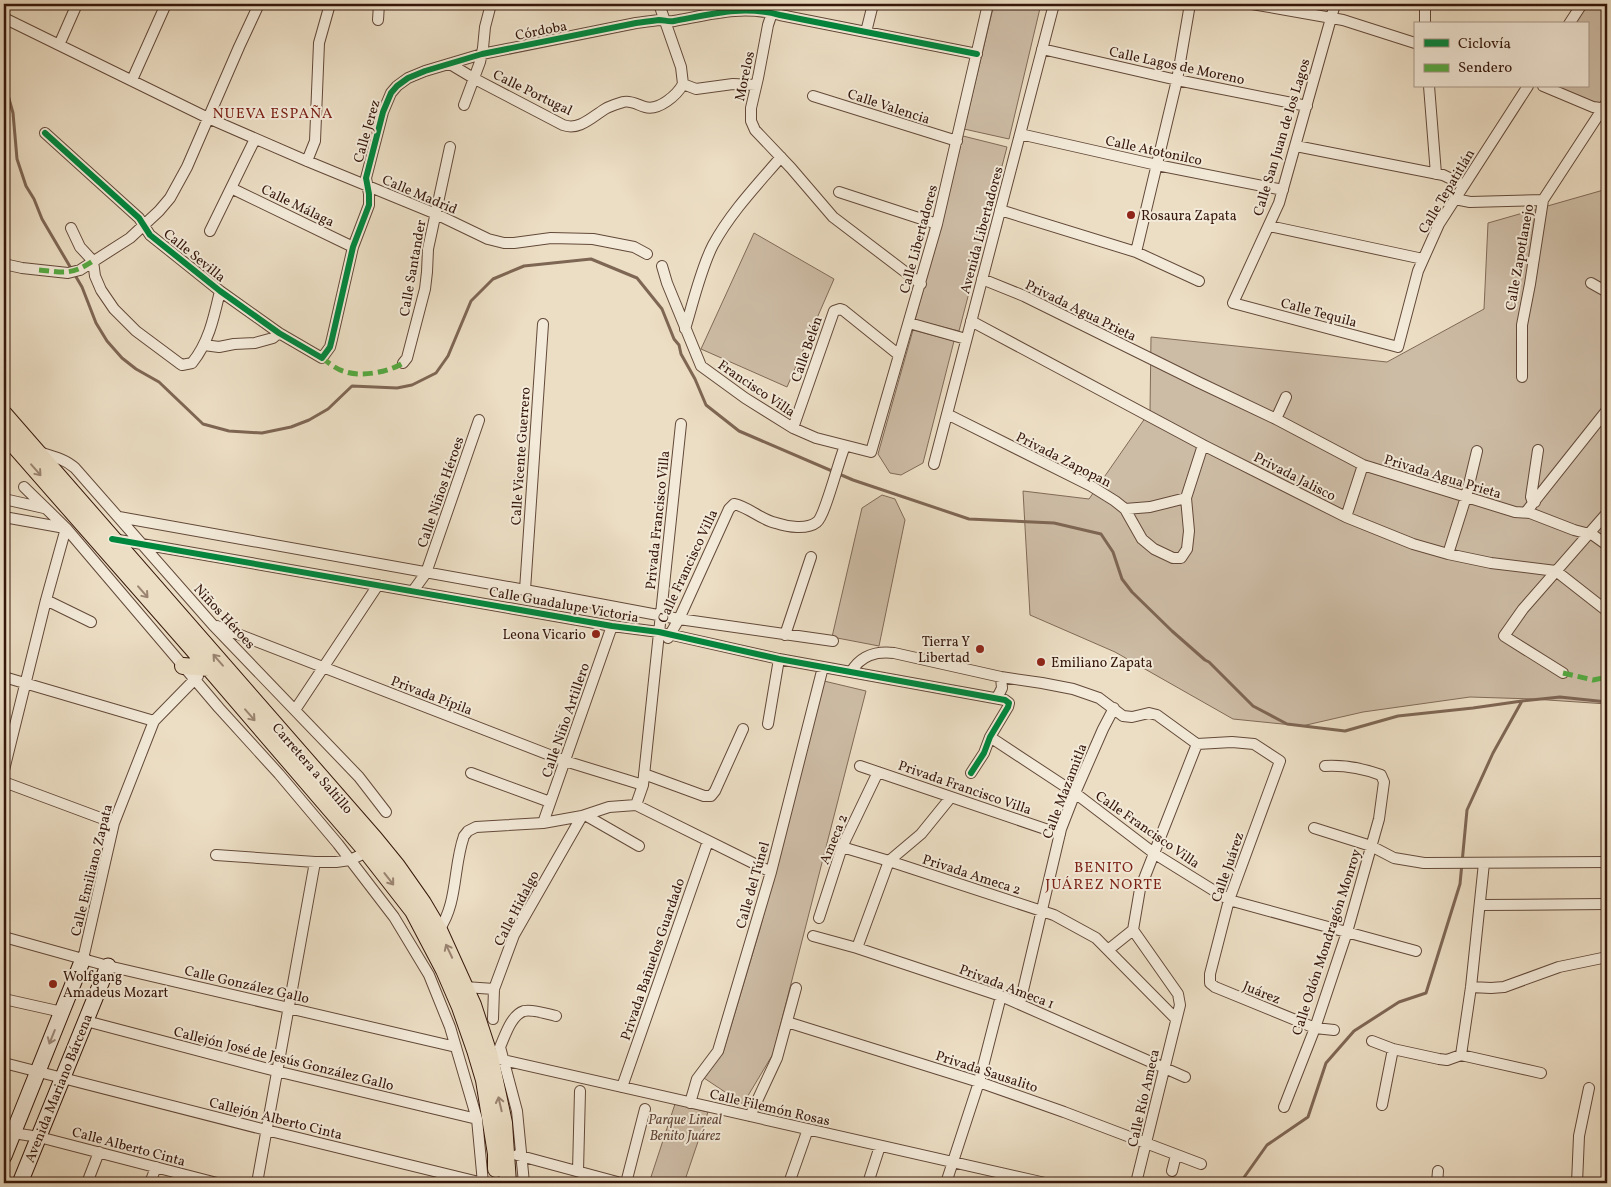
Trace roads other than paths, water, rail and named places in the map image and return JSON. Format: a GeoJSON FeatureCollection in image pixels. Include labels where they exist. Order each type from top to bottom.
{"type":"FeatureCollection","features":[{"type":"Feature","properties":{"kind":"main road","name":"Carretera a Saltillo"},"geometry":{"type":"LineString","coordinates":[[4,414],[375,839],[423,903],[439,930],[498,1055],[504,1123],[514,1154],[508,1183]]}},
{"type":"Feature","properties":{"kind":"main road","name":"Carretera a Saltillo"},"geometry":{"type":"LineString","coordinates":[[4,434],[367,852],[413,911],[444,970],[460,1007],[475,1050],[484,1080],[496,1154],[497,1183]]}},
{"type":"Feature","properties":{"kind":"main road"},"geometry":{"type":"LineString","coordinates":[[183,666],[209,668]]}},
{"type":"Feature","properties":{"kind":"street"},"geometry":{"type":"LineString","coordinates":[[59,45],[77,4]]}},
{"type":"Feature","properties":{"kind":"street"},"geometry":{"type":"LineString","coordinates":[[132,80],[166,4]]}},
{"type":"Feature","properties":{"kind":"street"},"geometry":{"type":"LineString","coordinates":[[4,264],[68,273],[80,270],[130,238],[159,211],[170,198],[179,182],[259,4]]}},
{"type":"Feature","properties":{"kind":"street"},"geometry":{"type":"LineString","coordinates":[[307,161],[315,141],[319,42],[330,4]]}},
{"type":"Feature","properties":{"kind":"street"},"geometry":{"type":"LineString","coordinates":[[378,20],[379,4]]}},
{"type":"Feature","properties":{"kind":"street"},"geometry":{"type":"LineString","coordinates":[[464,105],[475,79],[482,54],[485,27],[491,4]]}},
{"type":"Feature","properties":{"kind":"street"},"geometry":{"type":"LineString","coordinates":[[659,4],[680,68],[683,84],[696,89],[733,84],[756,85]]}},
{"type":"Feature","properties":{"kind":"street"},"geometry":{"type":"LineString","coordinates":[[866,32],[873,4]]}},
{"type":"Feature","properties":{"kind":"street","name":"Calle Libertadores"},"geometry":{"type":"LineString","coordinates":[[845,446],[871,452],[899,355],[914,324],[921,284],[957,142],[988,4]]}},
{"type":"Feature","properties":{"kind":"street","name":"Avenida Libertadores"},"geometry":{"type":"LineString","coordinates":[[934,464],[964,339],[971,320],[1054,4]]}},
{"type":"Feature","properties":{"kind":"street"},"geometry":{"type":"LineString","coordinates":[[1136,252],[1177,80],[1190,4]]}},
{"type":"Feature","properties":{"kind":"street"},"geometry":{"type":"LineString","coordinates":[[1252,4],[1331,18],[1414,43]]}},
{"type":"Feature","properties":{"kind":"street","name":"Calle San Juan de los Lagos"},"geometry":{"type":"LineString","coordinates":[[1233,303],[1269,226],[1283,190],[1334,4]]}},
{"type":"Feature","properties":{"kind":"street"},"geometry":{"type":"LineString","coordinates":[[1425,4],[1425,22]]}},
{"type":"Feature","properties":{"kind":"street"},"geometry":{"type":"LineString","coordinates":[[1570,22],[1582,4]]}},
{"type":"Feature","properties":{"kind":"street","name":"Córdoba"},"geometry":{"type":"LineString","coordinates":[[482,54],[636,23],[674,21],[726,11],[764,11],[773,8],[866,32],[977,54]]}},
{"type":"Feature","properties":{"kind":"street","name":"Morelos"},"geometry":{"type":"LineString","coordinates":[[773,8],[751,108],[751,121],[755,130],[782,157],[833,217],[921,284]]}},
{"type":"Feature","properties":{"kind":"street","name":"Calle Madrid"},"geometry":{"type":"LineString","coordinates":[[4,18],[208,118],[436,214],[488,239],[504,243],[551,238],[593,239],[634,247],[647,254]]}},
{"type":"Feature","properties":{"kind":"street","name":"Calle Lagos de Moreno"},"geometry":{"type":"LineString","coordinates":[[1042,49],[1177,80],[1306,106]]}},
{"type":"Feature","properties":{"kind":"street","name":"Calle Jerez"},"geometry":{"type":"LineString","coordinates":[[322,358],[330,346],[353,247],[369,205],[366,178],[382,112],[391,93],[408,78],[482,54]]}},
{"type":"Feature","properties":{"kind":"street","name":"Calle Portugal"},"geometry":{"type":"LineString","coordinates":[[450,64],[475,79],[569,127],[592,119],[606,109],[625,102],[648,108],[655,107],[672,97],[683,84]]}},
{"type":"Feature","properties":{"kind":"street"},"geometry":{"type":"LineString","coordinates":[[1429,88],[1436,174]]}},
{"type":"Feature","properties":{"kind":"street","name":"Calle Tepatitlán"},"geometry":{"type":"LineString","coordinates":[[1398,347],[1416,277],[1439,224],[1527,88]]}},
{"type":"Feature","properties":{"kind":"street"},"geometry":{"type":"LineString","coordinates":[[1549,88],[1593,107],[1606,106]]}},
{"type":"Feature","properties":{"kind":"street","name":"Calle Valencia"},"geometry":{"type":"LineString","coordinates":[[813,96],[957,142]]}},
{"type":"Feature","properties":{"kind":"street","name":"Calle Zapotlanejo"},"geometry":{"type":"LineString","coordinates":[[1522,377],[1522,325],[1543,200],[1606,106]]}},
{"type":"Feature","properties":{"kind":"street","name":"Calle Sevilla"},"geometry":{"type":"LineString","coordinates":[[45,133],[139,218],[150,235],[220,291],[279,333],[322,358]]}},
{"type":"Feature","properties":{"kind":"street","name":"Calle Atotonilco"},"geometry":{"type":"LineString","coordinates":[[1020,134],[1157,165],[1283,190]]}},
{"type":"Feature","properties":{"kind":"street"},"geometry":{"type":"LineString","coordinates":[[210,231],[255,139]]}},
{"type":"Feature","properties":{"kind":"street"},"geometry":{"type":"LineString","coordinates":[[1296,146],[1436,174],[1451,178],[1464,185]]}},
{"type":"Feature","properties":{"kind":"street","name":"Calle Santander"},"geometry":{"type":"LineString","coordinates":[[403,363],[407,358],[425,289],[428,248],[450,147]]}},
{"type":"Feature","properties":{"kind":"street"},"geometry":{"type":"LineString","coordinates":[[685,329],[713,246],[736,209],[782,157]]}},
{"type":"Feature","properties":{"kind":"street","name":"Calle Málaga"},"geometry":{"type":"LineString","coordinates":[[231,188],[353,247]]}},
{"type":"Feature","properties":{"kind":"street"},"geometry":{"type":"LineString","coordinates":[[839,192],[937,224]]}},
{"type":"Feature","properties":{"kind":"street"},"geometry":{"type":"LineString","coordinates":[[1455,199],[1470,202],[1543,200]]}},
{"type":"Feature","properties":{"kind":"street"},"geometry":{"type":"LineString","coordinates":[[1000,210],[1136,252],[1200,281]]}},
{"type":"Feature","properties":{"kind":"street"},"geometry":{"type":"LineString","coordinates":[[1269,226],[1423,259]]}},
{"type":"Feature","properties":{"kind":"street"},"geometry":{"type":"LineString","coordinates":[[71,228],[80,247],[93,261],[95,276],[101,290],[114,309],[136,331],[174,361],[182,365],[192,363],[204,346],[220,291]]}},
{"type":"Feature","properties":{"kind":"street","name":"Francisco Villa"},"geometry":{"type":"LineString","coordinates":[[662,266],[666,283],[701,366],[793,428],[816,438],[845,446]]}},
{"type":"Feature","properties":{"kind":"street","name":"Privada Agua Prieta"},"geometry":{"type":"LineString","coordinates":[[982,279],[1024,296],[1276,419],[1363,464],[1514,512],[1526,512],[1590,534],[1607,545]]}},
{"type":"Feature","properties":{"kind":"street"},"geometry":{"type":"LineString","coordinates":[[1591,283],[1607,292]]}},
{"type":"Feature","properties":{"kind":"street","name":"Calle Tequila"},"geometry":{"type":"LineString","coordinates":[[1233,303],[1398,347]]}},
{"type":"Feature","properties":{"kind":"street","name":"Calle Belén"},"geometry":{"type":"LineString","coordinates":[[793,428],[833,313],[837,310],[843,310],[899,355]]}},
{"type":"Feature","properties":{"kind":"street","name":"Privada Jalisco"},"geometry":{"type":"LineString","coordinates":[[971,320],[1203,445],[1346,517],[1413,544],[1448,554],[1491,563],[1556,571]]}},
{"type":"Feature","properties":{"kind":"street","name":"Calle Vicente Guerrero"},"geometry":{"type":"LineString","coordinates":[[525,590],[543,324]]}},
{"type":"Feature","properties":{"kind":"street"},"geometry":{"type":"LineString","coordinates":[[914,324],[964,339]]}},
{"type":"Feature","properties":{"kind":"street"},"geometry":{"type":"LineString","coordinates":[[204,346],[220,348],[234,344],[255,343],[273,338],[279,333]]}},
{"type":"Feature","properties":{"kind":"street"},"geometry":{"type":"LineString","coordinates":[[1276,419],[1286,397]]}},
{"type":"Feature","properties":{"kind":"street"},"geometry":{"type":"LineString","coordinates":[[1526,512],[1607,410]]}},
{"type":"Feature","properties":{"kind":"street","name":"Privada Zapopan"},"geometry":{"type":"LineString","coordinates":[[947,414],[1116,501],[1125,509],[1142,539],[1154,549],[1173,558],[1181,558],[1188,549],[1189,530],[1186,498],[1203,445]]}},
{"type":"Feature","properties":{"kind":"street","name":"Calle Niños Héroes"},"geometry":{"type":"LineString","coordinates":[[413,591],[426,572],[479,420]]}},
{"type":"Feature","properties":{"kind":"street","name":"Privada Francisco Villa"},"geometry":{"type":"LineString","coordinates":[[657,649],[681,424]]}},
{"type":"Feature","properties":{"kind":"street","name":"Calle Francisco Villa"},"geometry":{"type":"LineString","coordinates":[[657,649],[671,634],[679,619],[729,509],[734,504],[740,505],[774,523],[799,527],[811,525],[819,520],[826,506],[838,461],[845,446]]}},
{"type":"Feature","properties":{"kind":"street"},"geometry":{"type":"LineString","coordinates":[[1535,502],[1531,497],[1538,450]]}},
{"type":"Feature","properties":{"kind":"street","name":"Niños Héroes"},"geometry":{"type":"LineString","coordinates":[[36,451],[68,462],[75,468],[213,625],[359,777],[386,812]]}},
{"type":"Feature","properties":{"kind":"street"},"geometry":{"type":"LineString","coordinates":[[1448,554],[1466,497],[1477,452]]}},
{"type":"Feature","properties":{"kind":"street"},"geometry":{"type":"LineString","coordinates":[[1346,517],[1363,464]]}},
{"type":"Feature","properties":{"kind":"street"},"geometry":{"type":"LineString","coordinates":[[24,487],[66,528],[194,679],[278,774],[350,860],[394,917],[430,975],[450,1027],[477,1119],[483,1183]]}},
{"type":"Feature","properties":{"kind":"street"},"geometry":{"type":"LineString","coordinates":[[1125,509],[1150,508],[1186,498]]}},
{"type":"Feature","properties":{"kind":"street"},"geometry":{"type":"LineString","coordinates":[[4,499],[45,508]]}},
{"type":"Feature","properties":{"kind":"street"},"geometry":{"type":"LineString","coordinates":[[1563,673],[1504,636],[1523,609],[1607,513]]}},
{"type":"Feature","properties":{"kind":"street"},"geometry":{"type":"LineString","coordinates":[[4,517],[66,528]]}},
{"type":"Feature","properties":{"kind":"street","name":"Calle Guadalupe Victoria"},"geometry":{"type":"LineString","coordinates":[[119,517],[661,616],[833,641]]}},
{"type":"Feature","properties":{"kind":"street"},"geometry":{"type":"LineString","coordinates":[[4,770],[46,600],[66,528]]}},
{"type":"Feature","properties":{"kind":"street","name":"Calle Guadalupe Victoria"},"geometry":{"type":"LineString","coordinates":[[112,538],[612,626],[671,634],[779,659],[998,698],[1009,703],[990,738]]}},
{"type":"Feature","properties":{"kind":"street"},"geometry":{"type":"LineString","coordinates":[[785,635],[811,557]]}},
{"type":"Feature","properties":{"kind":"street"},"geometry":{"type":"LineString","coordinates":[[1556,571],[1607,611]]}},
{"type":"Feature","properties":{"kind":"street"},"geometry":{"type":"LineString","coordinates":[[295,710],[378,585]]}},
{"type":"Feature","properties":{"kind":"street"},"geometry":{"type":"LineString","coordinates":[[46,600],[92,622]]}},
{"type":"Feature","properties":{"kind":"street","name":"Privada Pípila"},"geometry":{"type":"LineString","coordinates":[[213,625],[565,761],[643,785]]}},
{"type":"Feature","properties":{"kind":"street","name":"Calle Niño Artillero"},"geometry":{"type":"LineString","coordinates":[[543,823],[612,626]]}},
{"type":"Feature","properties":{"kind":"street"},"geometry":{"type":"LineString","coordinates":[[636,805],[643,785],[657,649]]}},
{"type":"Feature","properties":{"kind":"street"},"geometry":{"type":"LineString","coordinates":[[851,672],[856,664],[868,656],[881,651],[1001,677],[1042,683],[1099,698],[1123,716],[1132,717],[1148,713],[1157,715],[1197,744],[1140,889],[1133,930],[1108,950]]}},
{"type":"Feature","properties":{"kind":"street"},"geometry":{"type":"LineString","coordinates":[[768,724],[779,659]]}},
{"type":"Feature","properties":{"kind":"street","name":"Calle del Túnel"},"geometry":{"type":"LineString","coordinates":[[690,1103],[697,1080],[718,1052],[771,872],[823,667]]}},
{"type":"Feature","properties":{"kind":"street","name":"Calle Emiliano Zapata"},"geometry":{"type":"LineString","coordinates":[[83,959],[114,823],[154,721],[194,679],[209,668]]}},
{"type":"Feature","properties":{"kind":"street"},"geometry":{"type":"LineString","coordinates":[[4,677],[154,721]]}},
{"type":"Feature","properties":{"kind":"street"},"geometry":{"type":"LineString","coordinates":[[998,698],[1002,688],[1001,677]]}},
{"type":"Feature","properties":{"kind":"street","name":"Calle Mazamitla"},"geometry":{"type":"LineString","coordinates":[[1020,1003],[1060,834],[1074,793],[1114,708]]}},
{"type":"Feature","properties":{"kind":"street"},"geometry":{"type":"LineString","coordinates":[[644,774],[704,796],[711,796],[744,728]]}},
{"type":"Feature","properties":{"kind":"street"},"geometry":{"type":"LineString","coordinates":[[972,773],[984,753],[990,738]]}},
{"type":"Feature","properties":{"kind":"street","name":"Calle Francisco Villa"},"geometry":{"type":"LineString","coordinates":[[990,738],[1074,793],[1155,854],[1229,900],[1416,951]]}},
{"type":"Feature","properties":{"kind":"street","name":"Calle Juárez"},"geometry":{"type":"LineString","coordinates":[[1197,744],[1232,742],[1254,744],[1280,761],[1229,900],[1210,974],[1210,984]]}},
{"type":"Feature","properties":{"kind":"street","name":"Calle Odón Mondragón Monroy"},"geometry":{"type":"LineString","coordinates":[[1284,1107],[1315,1028],[1347,932],[1379,819],[1384,782],[1381,775],[1360,768],[1344,765],[1325,766]]}},
{"type":"Feature","properties":{"kind":"street","name":"Privada Francisco Villa"},"geometry":{"type":"LineString","coordinates":[[860,766],[1060,834]]}},
{"type":"Feature","properties":{"kind":"street","name":"Ameca 2"},"geometry":{"type":"LineString","coordinates":[[818,918],[842,847],[878,772]]}},
{"type":"Feature","properties":{"kind":"street"},"geometry":{"type":"LineString","coordinates":[[471,773],[550,802]]}},
{"type":"Feature","properties":{"kind":"street"},"geometry":{"type":"LineString","coordinates":[[4,782],[114,823]]}},
{"type":"Feature","properties":{"kind":"street"},"geometry":{"type":"LineString","coordinates":[[857,948],[889,861],[925,830],[951,797]]}},
{"type":"Feature","properties":{"kind":"street"},"geometry":{"type":"LineString","coordinates":[[439,930],[447,919],[462,840],[465,833],[476,827],[543,823],[584,815],[609,807],[636,805],[771,872]]}},
{"type":"Feature","properties":{"kind":"street"},"geometry":{"type":"LineString","coordinates":[[584,815],[640,846]]}},
{"type":"Feature","properties":{"kind":"street","name":"Calle Hidalgo"},"geometry":{"type":"LineString","coordinates":[[493,1019],[494,989],[514,935],[584,815]]}},
{"type":"Feature","properties":{"kind":"street"},"geometry":{"type":"LineString","coordinates":[[1314,828],[1371,846],[1394,858],[1424,863],[1607,862]]}},
{"type":"Feature","properties":{"kind":"street","name":"Privada Bañuelos Guardado"},"geometry":{"type":"LineString","coordinates":[[622,1087],[708,841]]}},
{"type":"Feature","properties":{"kind":"street","name":"Privada Ameca 2"},"geometry":{"type":"LineString","coordinates":[[842,847],[1054,916],[1096,938],[1176,1019]]}},
{"type":"Feature","properties":{"kind":"street"},"geometry":{"type":"LineString","coordinates":[[216,855],[336,862],[350,860],[367,852]]}},
{"type":"Feature","properties":{"kind":"street"},"geometry":{"type":"LineString","coordinates":[[257,1183],[315,862]]}},
{"type":"Feature","properties":{"kind":"street"},"geometry":{"type":"LineString","coordinates":[[1460,1055],[1471,987],[1484,862]]}},
{"type":"Feature","properties":{"kind":"street"},"geometry":{"type":"LineString","coordinates":[[1480,905],[1607,904]]}},
{"type":"Feature","properties":{"kind":"street","name":"Calle Río Ameca"},"geometry":{"type":"LineString","coordinates":[[1133,930],[1178,994],[1180,1005],[1136,1183]]}},
{"type":"Feature","properties":{"kind":"street","name":"Privada Ameca 1"},"geometry":{"type":"LineString","coordinates":[[813,936],[857,948],[1020,1003],[1185,1077]]}},
{"type":"Feature","properties":{"kind":"street","name":"Calle González Gallo"},"geometry":{"type":"LineString","coordinates":[[4,937],[108,966],[456,1047]]}},
{"type":"Feature","properties":{"kind":"street"},"geometry":{"type":"LineString","coordinates":[[1471,987],[1491,988],[1504,986],[1560,967],[1607,957]]}},
{"type":"Feature","properties":{"kind":"street","name":"Avenida Mariano Bárcena"},"geometry":{"type":"LineString","coordinates":[[4,1156],[8,1132],[38,1072],[83,959]]}},
{"type":"Feature","properties":{"kind":"street","name":"Avenida Mariano Bárcena"},"geometry":{"type":"LineString","coordinates":[[20,1183],[108,966]]}},
{"type":"Feature","properties":{"kind":"street","name":"Juárez"},"geometry":{"type":"LineString","coordinates":[[1210,984],[1315,1028],[1334,1030]]}},
{"type":"Feature","properties":{"kind":"street"},"geometry":{"type":"LineString","coordinates":[[465,987],[494,989]]}},
{"type":"Feature","properties":{"kind":"street"},"geometry":{"type":"LineString","coordinates":[[750,1116],[777,1058],[796,988]]}},
{"type":"Feature","properties":{"kind":"street"},"geometry":{"type":"LineString","coordinates":[[946,1183],[979,1082],[1001,996]]}},
{"type":"Feature","properties":{"kind":"street"},"geometry":{"type":"LineString","coordinates":[[4,999],[62,1012]]}},
{"type":"Feature","properties":{"kind":"street"},"geometry":{"type":"LineString","coordinates":[[498,1055],[512,1021],[518,1015],[524,1011],[532,1011],[556,1016]]}},
{"type":"Feature","properties":{"kind":"street","name":"Callejón José de Jesús González Gallo"},"geometry":{"type":"LineString","coordinates":[[86,1022],[276,1071],[477,1119]]}},
{"type":"Feature","properties":{"kind":"street","name":"Privada Sausalito"},"geometry":{"type":"LineString","coordinates":[[787,1022],[979,1082],[1201,1164]]}},
{"type":"Feature","properties":{"kind":"street"},"geometry":{"type":"LineString","coordinates":[[1372,1041],[1393,1049],[1439,1059],[1447,1060],[1460,1055],[1541,1073]]}},
{"type":"Feature","properties":{"kind":"street"},"geometry":{"type":"LineString","coordinates":[[1382,1105],[1393,1049]]}},
{"type":"Feature","properties":{"kind":"street","name":"Calle Filemón Rosas"},"geometry":{"type":"LineString","coordinates":[[498,1055],[690,1103],[1045,1183]]}},
{"type":"Feature","properties":{"kind":"street"},"geometry":{"type":"LineString","coordinates":[[4,1063],[63,1078]]}},
{"type":"Feature","properties":{"kind":"street","name":"Callejón Alberto Cinta"},"geometry":{"type":"LineString","coordinates":[[63,1078],[483,1183]]}},
{"type":"Feature","properties":{"kind":"street"},"geometry":{"type":"LineString","coordinates":[[1577,1183],[1579,1136],[1589,1088]]}},
{"type":"Feature","properties":{"kind":"street"},"geometry":{"type":"LineString","coordinates":[[578,1172],[580,1091]]}},
{"type":"Feature","properties":{"kind":"street"},"geometry":{"type":"LineString","coordinates":[[626,1183],[645,1109]]}},
{"type":"Feature","properties":{"kind":"street"},"geometry":{"type":"LineString","coordinates":[[789,1183],[808,1129]]}},
{"type":"Feature","properties":{"kind":"street","name":"Calle Alberto Cinta"},"geometry":{"type":"LineString","coordinates":[[8,1132],[39,1137],[215,1183]]}},
{"type":"Feature","properties":{"kind":"street"},"geometry":{"type":"LineString","coordinates":[[868,1183],[880,1146]]}},
{"type":"Feature","properties":{"kind":"street"},"geometry":{"type":"LineString","coordinates":[[87,1183],[99,1152]]}},
{"type":"Feature","properties":{"kind":"street"},"geometry":{"type":"LineString","coordinates":[[514,1154],[621,1183]]}},
{"type":"Feature","properties":{"kind":"street","name":"Carretera a Saltillo"},"geometry":{"type":"LineString","coordinates":[[514,1154],[524,1183]]}},
{"type":"Feature","properties":{"kind":"street"},"geometry":{"type":"LineString","coordinates":[[1172,1171],[1176,1155]]}},
{"type":"Feature","properties":{"kind":"street"},"geometry":{"type":"LineString","coordinates":[[150,1183],[156,1167]]}},
{"type":"Feature","properties":{"kind":"street"},"geometry":{"type":"LineString","coordinates":[[1437,1183],[1438,1171]]}},
{"type":"Feature","properties":{"kind":"waterway"},"geometry":{"type":"LineString","coordinates":[[4,81],[13,113],[17,159],[26,186],[34,199],[42,219],[82,287],[96,323],[107,341],[122,358],[136,369],[159,382],[203,424],[229,431],[262,433],[291,427],[309,420],[328,409],[352,386],[397,388],[412,385],[436,373],[448,356],[471,301],[493,279],[524,266],[591,259],[637,278],[662,309],[674,339],[679,345],[681,354],[695,379],[706,405],[739,431],[853,480],[969,519],[1054,523],[1101,534],[1113,552],[1122,579],[1132,592],[1172,631],[1209,662],[1253,706],[1287,724],[1345,731],[1398,716],[1522,701],[1560,697],[1607,702]]}},
{"type":"Feature","properties":{"kind":"waterway"},"geometry":{"type":"LineString","coordinates":[[1240,1183],[1267,1145],[1308,1117],[1326,1063],[1354,1031],[1399,1002],[1426,993],[1460,884],[1467,810],[1493,753],[1522,701]]}},
{"type":"Feature","properties":{"kind":"place","name":"Rosaura Zapata"},"geometry":{"type":"Point","coordinates":[1131,215]}},
{"type":"Feature","properties":{"kind":"place","name":"Leona Vicario"},"geometry":{"type":"Point","coordinates":[596,634]}},
{"type":"Feature","properties":{"kind":"place","name":"Tierra Y Libertad"},"geometry":{"type":"Point","coordinates":[980,649]}},
{"type":"Feature","properties":{"kind":"place","name":"Emiliano Zapata"},"geometry":{"type":"Point","coordinates":[1041,662]}},
{"type":"Feature","properties":{"kind":"place","name":"Wolfgang Amadeus Mozart"},"geometry":{"type":"Point","coordinates":[53,984]}},
{"type":"Feature","properties":{"kind":"district","name":"NUEVA ESPAÑA"},"geometry":{"type":"Point","coordinates":[273,113]}},
{"type":"Feature","properties":{"kind":"district","name":"BENITO JUÁREZ NORTE"},"geometry":{"type":"Point","coordinates":[1104,876]}},
{"type":"Feature","properties":{"kind":"park label","name":"Parque Lineal Benito Juárez"},"geometry":{"type":"Point","coordinates":[685,1128]}}]}
